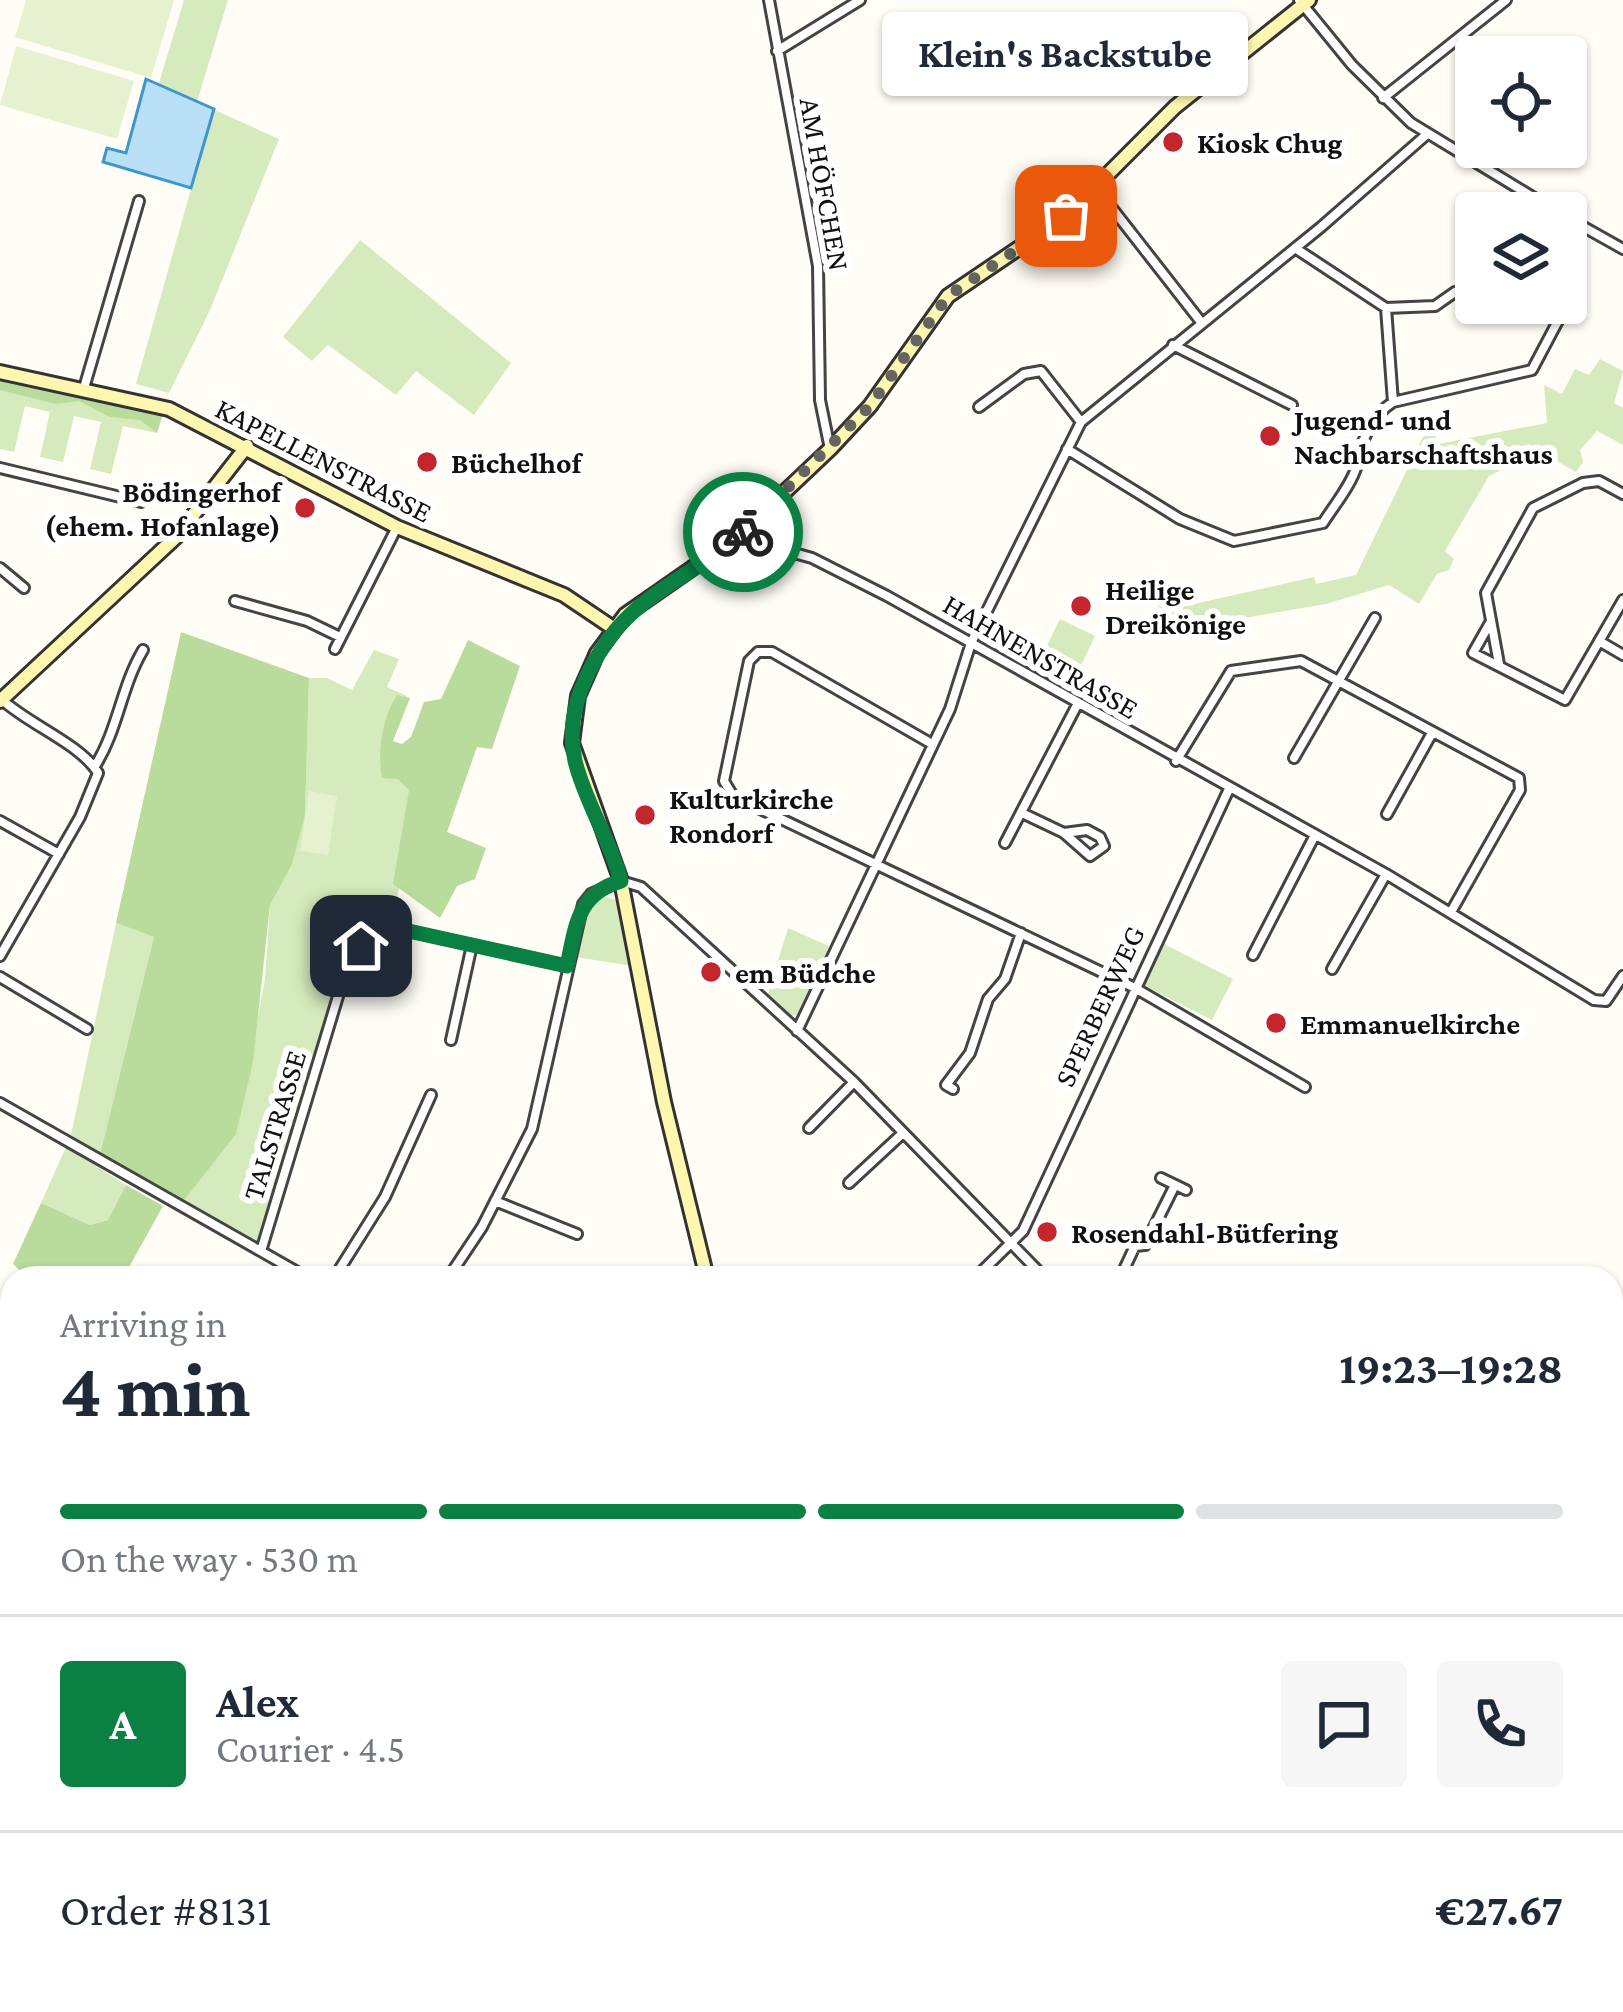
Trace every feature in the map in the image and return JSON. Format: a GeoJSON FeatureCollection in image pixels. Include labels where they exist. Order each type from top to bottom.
{"type":"FeatureCollection","features":[{"type":"Feature","properties":{"kind":"main road"},"geometry":{"type":"LineString","coordinates":[[704,1266],[669,1124],[621,881],[572,742],[578,696],[613,628],[737,537],[830,448],[870,406],[948,296],[1042,233],[1096,189],[1175,107],[1303,2]]}},
{"type":"Feature","properties":{"kind":"main road","name":"KAPELLENSTRASSE"},"geometry":{"type":"LineString","coordinates":[[0,372],[169,409],[397,527],[564,595],[613,628]]}},
{"type":"Feature","properties":{"kind":"main road"},"geometry":{"type":"LineString","coordinates":[[1,700],[176,537],[247,446]]}},
{"type":"Feature","properties":{"kind":"street","name":"AM HÖFCHEN"},"geometry":{"type":"LineString","coordinates":[[769,0],[818,266],[820,400],[830,448]]}},
{"type":"Feature","properties":{"kind":"street"},"geometry":{"type":"LineString","coordinates":[[777,51],[860,0]]}},
{"type":"Feature","properties":{"kind":"street"},"geometry":{"type":"LineString","coordinates":[[1383,98],[1506,0]]}},
{"type":"Feature","properties":{"kind":"street"},"geometry":{"type":"LineString","coordinates":[[1303,2],[1383,98],[1426,135],[1524,192]]}},
{"type":"Feature","properties":{"kind":"street"},"geometry":{"type":"LineString","coordinates":[[797,1031],[932,744],[971,643],[1081,422],[1426,135]]}},
{"type":"Feature","properties":{"kind":"street"},"geometry":{"type":"LineString","coordinates":[[1096,189],[1201,322]]}},
{"type":"Feature","properties":{"kind":"street"},"geometry":{"type":"LineString","coordinates":[[84,388],[139,201]]}},
{"type":"Feature","properties":{"kind":"street"},"geometry":{"type":"LineString","coordinates":[[1587,229],[1623,249]]}},
{"type":"Feature","properties":{"kind":"street"},"geometry":{"type":"LineString","coordinates":[[1295,248],[1386,308],[1435,306],[1455,292]]}},
{"type":"Feature","properties":{"kind":"street"},"geometry":{"type":"LineString","coordinates":[[1386,308],[1393,402]]}},
{"type":"Feature","properties":{"kind":"street"},"geometry":{"type":"LineString","coordinates":[[1067,449],[1180,519],[1234,541],[1323,524],[1357,466],[1356,454],[1377,412],[1393,402],[1532,370],[1556,324]]}},
{"type":"Feature","properties":{"kind":"street"},"geometry":{"type":"LineString","coordinates":[[1173,345],[1292,405]]}},
{"type":"Feature","properties":{"kind":"street"},"geometry":{"type":"LineString","coordinates":[[979,407],[1024,374],[1041,371],[1081,422]]}},
{"type":"Feature","properties":{"kind":"street"},"geometry":{"type":"LineString","coordinates":[[0,468],[141,502]]}},
{"type":"Feature","properties":{"kind":"street"},"geometry":{"type":"LineString","coordinates":[[1499,664],[1486,593],[1533,508],[1583,483],[1599,481],[1623,494]]}},
{"type":"Feature","properties":{"kind":"street"},"geometry":{"type":"LineString","coordinates":[[335,649],[397,527]]}},
{"type":"Feature","properties":{"kind":"street","name":"HAHNENSTRASSE"},"geometry":{"type":"LineString","coordinates":[[737,537],[812,558],[971,643],[1386,874],[1594,1000],[1606,1001],[1623,976]]}},
{"type":"Feature","properties":{"kind":"street"},"geometry":{"type":"LineString","coordinates":[[0,568],[24,588]]}},
{"type":"Feature","properties":{"kind":"street"},"geometry":{"type":"LineString","coordinates":[[1490,622],[1472,653],[1565,700],[1623,600]]}},
{"type":"Feature","properties":{"kind":"street"},"geometry":{"type":"LineString","coordinates":[[236,601],[307,621],[340,638]]}},
{"type":"Feature","properties":{"kind":"street"},"geometry":{"type":"LineString","coordinates":[[1294,758],[1376,618]]}},
{"type":"Feature","properties":{"kind":"street"},"geometry":{"type":"LineString","coordinates":[[1599,641],[1623,655]]}},
{"type":"Feature","properties":{"kind":"street"},"geometry":{"type":"LineString","coordinates":[[0,956],[98,781],[95,766],[109,743],[130,672],[143,650]]}},
{"type":"Feature","properties":{"kind":"street"},"geometry":{"type":"LineString","coordinates":[[932,744],[772,652],[758,652],[749,661],[724,782],[727,789],[876,865],[1135,988],[1305,1087]]}},
{"type":"Feature","properties":{"kind":"street"},"geometry":{"type":"LineString","coordinates":[[1176,761],[1231,670],[1301,661],[1519,778],[1520,790],[1451,912]]}},
{"type":"Feature","properties":{"kind":"street"},"geometry":{"type":"LineString","coordinates":[[1,700],[95,766]]}},
{"type":"Feature","properties":{"kind":"street"},"geometry":{"type":"LineString","coordinates":[[1005,843],[1077,705]]}},
{"type":"Feature","properties":{"kind":"street"},"geometry":{"type":"LineString","coordinates":[[1388,814],[1432,733]]}},
{"type":"Feature","properties":{"kind":"street","name":"SPERBERWEG"},"geometry":{"type":"LineString","coordinates":[[1012,1243],[1229,789]]}},
{"type":"Feature","properties":{"kind":"street"},"geometry":{"type":"LineString","coordinates":[[1022,814],[1064,832],[1090,856],[1104,846],[1100,837],[1087,830],[1064,832]]}},
{"type":"Feature","properties":{"kind":"street"},"geometry":{"type":"LineString","coordinates":[[0,821],[59,854]]}},
{"type":"Feature","properties":{"kind":"street"},"geometry":{"type":"LineString","coordinates":[[1252,956],[1315,835]]}},
{"type":"Feature","properties":{"kind":"street"},"geometry":{"type":"LineString","coordinates":[[1333,969],[1386,874]]}},
{"type":"Feature","properties":{"kind":"street"},"geometry":{"type":"LineString","coordinates":[[455,1266],[495,1202],[542,1101],[583,904],[590,894],[621,881],[641,887],[854,1082],[1034,1266]]}},
{"type":"Feature","properties":{"kind":"street","name":"TALSTRASSE"},"geometry":{"type":"LineString","coordinates":[[261,1251],[354,953],[391,931],[567,966]]}},
{"type":"Feature","properties":{"kind":"street"},"geometry":{"type":"LineString","coordinates":[[953,1089],[946,1085],[970,1053],[988,999],[1005,979],[1021,933]]}},
{"type":"Feature","properties":{"kind":"street"},"geometry":{"type":"LineString","coordinates":[[451,1040],[472,944]]}},
{"type":"Feature","properties":{"kind":"street"},"geometry":{"type":"LineString","coordinates":[[0,977],[87,1029]]}},
{"type":"Feature","properties":{"kind":"street"},"geometry":{"type":"LineString","coordinates":[[808,1128],[854,1082]]}},
{"type":"Feature","properties":{"kind":"street"},"geometry":{"type":"LineString","coordinates":[[342,1266],[377,1212],[431,1095]]}},
{"type":"Feature","properties":{"kind":"street"},"geometry":{"type":"LineString","coordinates":[[0,1103],[287,1266]]}},
{"type":"Feature","properties":{"kind":"street"},"geometry":{"type":"LineString","coordinates":[[848,1183],[903,1133]]}},
{"type":"Feature","properties":{"kind":"street"},"geometry":{"type":"LineString","coordinates":[[1161,1178],[1186,1190]]}},
{"type":"Feature","properties":{"kind":"street"},"geometry":{"type":"LineString","coordinates":[[1126,1266],[1136,1246],[1145,1245],[1175,1185]]}},
{"type":"Feature","properties":{"kind":"street"},"geometry":{"type":"LineString","coordinates":[[495,1202],[577,1234]]}},
{"type":"Feature","properties":{"kind":"street"},"geometry":{"type":"LineString","coordinates":[[988,1266],[1012,1243]]}},
{"type":"Feature","properties":{"kind":"green space"},"geometry":{"type":"Polygon","coordinates":[[[26,0],[174,0],[151,78],[15,37],[26,0]]]}},
{"type":"Feature","properties":{"kind":"green space"},"geometry":{"type":"Polygon","coordinates":[[[184,0],[228,0],[197,102],[279,139],[210,310],[169,393],[136,384],[191,189],[103,162],[107,148],[126,153],[146,79],[159,83],[184,0]]]}},
{"type":"Feature","properties":{"kind":"green space"},"geometry":{"type":"Polygon","coordinates":[[[16,46],[134,81],[117,139],[0,105],[16,46]]]}},
{"type":"Feature","properties":{"kind":"green space"},"geometry":{"type":"Polygon","coordinates":[[[360,240],[511,363],[474,415],[416,371],[396,395],[328,345],[312,361],[283,337],[360,240]]]}},
{"type":"Feature","properties":{"kind":"green space"},"geometry":{"type":"Polygon","coordinates":[[[1600,359],[1623,371],[1614,403],[1623,408],[1623,445],[1597,431],[1580,450],[1583,462],[1576,472],[1539,451],[1489,476],[1445,551],[1454,559],[1449,570],[1437,574],[1419,604],[1389,585],[1326,604],[1196,626],[1135,595],[1139,583],[1148,586],[1149,581],[1194,604],[1314,577],[1316,584],[1356,575],[1426,431],[1433,430],[1438,444],[1547,423],[1544,385],[1562,394],[1575,369],[1589,375],[1600,359]]]}},
{"type":"Feature","properties":{"kind":"green space"},"geometry":{"type":"Polygon","coordinates":[[[0,376],[164,410],[157,433],[123,426],[111,474],[90,469],[101,422],[74,416],[63,462],[40,457],[50,412],[25,406],[14,452],[0,449],[0,376]]]}},
{"type":"Feature","properties":{"kind":"green space"},"geometry":{"type":"Polygon","coordinates":[[[0,376],[164,410],[157,433],[140,420],[110,417],[79,401],[56,404],[0,390],[0,376]]]}},
{"type":"Feature","properties":{"kind":"green space"},"geometry":{"type":"Polygon","coordinates":[[[1060,619],[1095,636],[1076,676],[1082,680],[1079,691],[1036,668],[1060,619]]]}},
{"type":"Feature","properties":{"kind":"green space"},"geometry":{"type":"Polygon","coordinates":[[[181,632],[309,678],[305,815],[292,864],[270,905],[253,1062],[236,1134],[182,1203],[100,1154],[154,937],[116,923],[181,632]]]}},
{"type":"Feature","properties":{"kind":"green space"},"geometry":{"type":"Polygon","coordinates":[[[468,640],[520,666],[492,749],[477,747],[447,832],[486,848],[475,879],[457,886],[440,918],[393,884],[409,790],[398,779],[382,778],[381,746],[397,695],[410,698],[393,741],[402,744],[411,737],[424,702],[441,699],[468,640]]]}},
{"type":"Feature","properties":{"kind":"green space"},"geometry":{"type":"Polygon","coordinates":[[[374,650],[399,659],[387,687],[407,696],[380,757],[425,775],[392,919],[370,931],[346,957],[258,1243],[182,1203],[236,1133],[265,979],[270,905],[305,815],[309,678],[327,678],[352,690],[374,650]]]}},
{"type":"Feature","properties":{"kind":"green space"},"geometry":{"type":"Polygon","coordinates":[[[309,791],[337,796],[328,855],[300,851],[309,791]]]}},
{"type":"Feature","properties":{"kind":"green space"},"geometry":{"type":"Polygon","coordinates":[[[600,895],[616,900],[632,966],[576,957],[588,909],[600,895]]]}},
{"type":"Feature","properties":{"kind":"green space"},"geometry":{"type":"Polygon","coordinates":[[[116,923],[154,937],[100,1154],[71,1135],[116,923]]]}},
{"type":"Feature","properties":{"kind":"green space"},"geometry":{"type":"Polygon","coordinates":[[[788,928],[829,946],[797,1015],[791,1016],[768,994],[788,928]]]}},
{"type":"Feature","properties":{"kind":"green space"},"geometry":{"type":"Polygon","coordinates":[[[1164,944],[1233,979],[1212,1020],[1143,985],[1164,944]]]}},
{"type":"Feature","properties":{"kind":"green space"},"geometry":{"type":"Polygon","coordinates":[[[66,1147],[126,1185],[108,1220],[90,1225],[41,1203],[66,1147]]]}},
{"type":"Feature","properties":{"kind":"green space"},"geometry":{"type":"Polygon","coordinates":[[[126,1185],[163,1206],[130,1266],[13,1264],[41,1203],[90,1225],[108,1220],[126,1185]]]}},
{"type":"Feature","properties":{"kind":"water"},"geometry":{"type":"Polygon","coordinates":[[[146,79],[214,109],[191,188],[103,162],[107,148],[126,153],[146,79]]]}},
{"type":"Feature","properties":{"kind":"way so far"},"geometry":{"type":"LineString","coordinates":[[743,532],[870,406],[948,296],[1066,216]]}},
{"type":"Feature","properties":{"kind":"place","name":"Kiosk Chug"},"geometry":{"type":"Point","coordinates":[1173,142]}},
{"type":"Feature","properties":{"kind":"place","name":"Klein's Backstube"},"geometry":{"type":"Point","coordinates":[1066,216]}},
{"type":"Feature","properties":{"kind":"place","name":"Jugend- und Nachbarschaftshaus"},"geometry":{"type":"Point","coordinates":[1270,436]}},
{"type":"Feature","properties":{"kind":"place","name":"Büchelhof"},"geometry":{"type":"Point","coordinates":[427,462]}},
{"type":"Feature","properties":{"kind":"place","name":"Bödingerhof (ehem. Hofanlage)"},"geometry":{"type":"Point","coordinates":[305,508]}},
{"type":"Feature","properties":{"kind":"place","name":"Heilige Dreikönige"},"geometry":{"type":"Point","coordinates":[1081,606]}},
{"type":"Feature","properties":{"kind":"place","name":"Kulturkirche Rondorf"},"geometry":{"type":"Point","coordinates":[645,815]}},
{"type":"Feature","properties":{"kind":"place","name":"em Büdche"},"geometry":{"type":"Point","coordinates":[711,972]}},
{"type":"Feature","properties":{"kind":"place","name":"Emmanuelkirche"},"geometry":{"type":"Point","coordinates":[1276,1023]}},
{"type":"Feature","properties":{"kind":"place","name":"Rosendahl-Bütfering"},"geometry":{"type":"Point","coordinates":[1047,1232]}},
{"type":"Feature","properties":{"kind":"route"},"geometry":{"type":"LineString","coordinates":[[361,946],[382,933],[404,930],[567,966],[583,904],[590,894],[621,881],[575,760],[572,727],[578,696],[598,653],[625,615],[743,532]]}}]}
